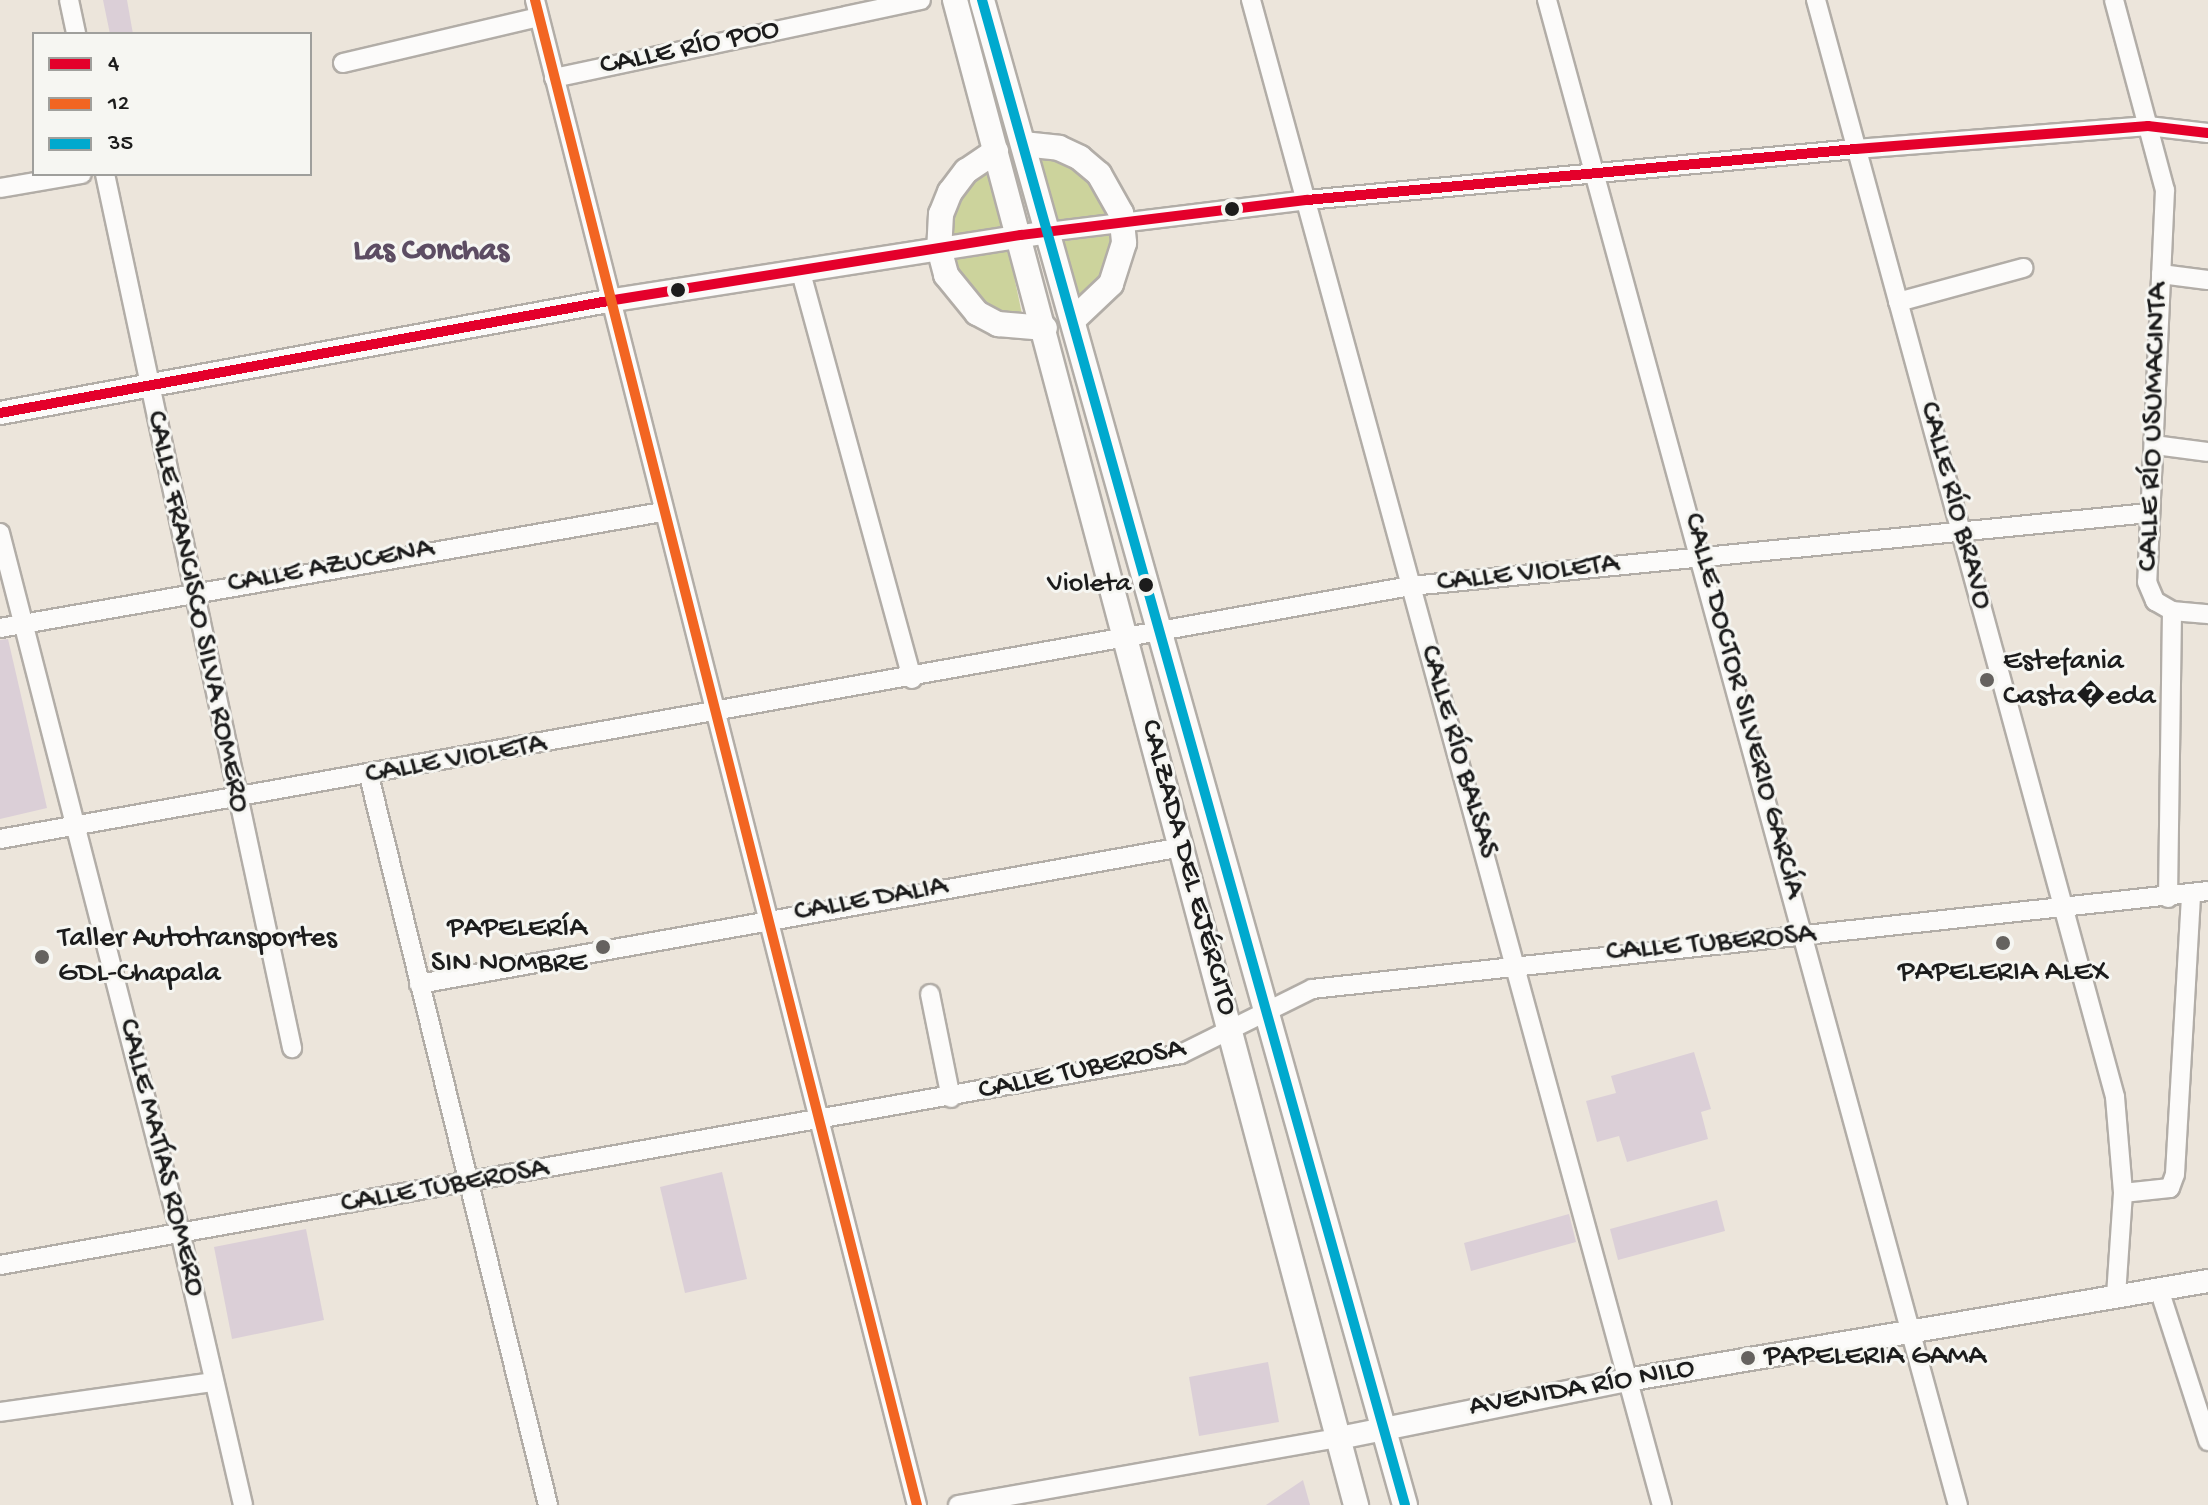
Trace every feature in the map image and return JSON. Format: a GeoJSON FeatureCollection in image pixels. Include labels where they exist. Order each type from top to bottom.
{"type":"FeatureCollection","features":[{"type":"Feature","properties":{"kind":"main road","name":"CALZADA DEL EJÉRCITO"},"geometry":{"type":"LineString","coordinates":[[955,0],[1021,235],[1356,1505]]}},
{"type":"Feature","properties":{"kind":"main road","name":"CALZADA DEL EJÉRCITO"},"geometry":{"type":"LineString","coordinates":[[982,0],[1163,632],[1405,1505]]}},
{"type":"Feature","properties":{"kind":"main road"},"geometry":{"type":"LineString","coordinates":[[1023,144],[1059,148],[1080,158],[1112,192],[1123,223],[1122,254],[1111,284],[1073,320]]}},
{"type":"Feature","properties":{"kind":"main road"},"geometry":{"type":"LineString","coordinates":[[996,151],[966,171],[950,192],[941,214],[939,248],[946,275],[977,313],[998,324],[1045,328]]}},
{"type":"Feature","properties":{"kind":"street"},"geometry":{"type":"LineString","coordinates":[[69,0],[76,32]]}},
{"type":"Feature","properties":{"kind":"street","name":"CALLE RÍO POO"},"geometry":{"type":"LineString","coordinates":[[554,78],[921,0]]}},
{"type":"Feature","properties":{"kind":"street","name":"CALLE RÍO BALSAS"},"geometry":{"type":"LineString","coordinates":[[1251,0],[1662,1505]]}},
{"type":"Feature","properties":{"kind":"street","name":"CALLE DOCTOR SILVERIO GARCÍA"},"geometry":{"type":"LineString","coordinates":[[1547,0],[1702,558],[1958,1505]]}},
{"type":"Feature","properties":{"kind":"street","name":"CALLE RÍO BRAVO"},"geometry":{"type":"LineString","coordinates":[[1816,0],[2115,1097],[2123,1193],[2116,1296]]}},
{"type":"Feature","properties":{"kind":"street","name":"CALLE RÍO USUMACINTA"},"geometry":{"type":"LineString","coordinates":[[2114,0],[2165,190],[2147,582],[2155,601],[2172,611],[2168,898]]}},
{"type":"Feature","properties":{"kind":"street"},"geometry":{"type":"LineString","coordinates":[[343,63],[537,9],[608,301],[917,1505]]}},
{"type":"Feature","properties":{"kind":"street"},"geometry":{"type":"LineString","coordinates":[[0,413],[149,389],[608,301],[1021,235],[1307,200],[1856,149],[2148,126],[2208,133]]}},
{"type":"Feature","properties":{"kind":"street"},"geometry":{"type":"LineString","coordinates":[[0,188],[70,176]]}},
{"type":"Feature","properties":{"kind":"street","name":"CALLE FRANCISCO SILVA ROMERO"},"geometry":{"type":"LineString","coordinates":[[105,176],[191,592],[292,1048]]}},
{"type":"Feature","properties":{"kind":"street"},"geometry":{"type":"LineString","coordinates":[[1898,302],[2023,268]]}},
{"type":"Feature","properties":{"kind":"street"},"geometry":{"type":"LineString","coordinates":[[800,269],[912,679]]}},
{"type":"Feature","properties":{"kind":"street"},"geometry":{"type":"LineString","coordinates":[[2161,274],[2208,280]]}},
{"type":"Feature","properties":{"kind":"street"},"geometry":{"type":"LineString","coordinates":[[2155,445],[2208,452]]}},
{"type":"Feature","properties":{"kind":"street","name":"CALLE AZUCENA"},"geometry":{"type":"LineString","coordinates":[[0,628],[191,592],[662,512]]}},
{"type":"Feature","properties":{"kind":"street","name":"CALLE VIOLETA"},"geometry":{"type":"LineString","coordinates":[[0,839],[714,715],[1411,586],[2149,513]]}},
{"type":"Feature","properties":{"kind":"street","name":"CALLE MATÍAS ROMERO"},"geometry":{"type":"LineString","coordinates":[[0,533],[180,1232],[243,1505]]}},
{"type":"Feature","properties":{"kind":"street"},"geometry":{"type":"LineString","coordinates":[[2172,611],[2208,614]]}},
{"type":"Feature","properties":{"kind":"street"},"geometry":{"type":"LineString","coordinates":[[369,776],[548,1505]]}},
{"type":"Feature","properties":{"kind":"street","name":"CALLE DALIA"},"geometry":{"type":"LineString","coordinates":[[419,984],[766,919],[1182,847]]}},
{"type":"Feature","properties":{"kind":"street"},"geometry":{"type":"LineString","coordinates":[[2123,1193],[2170,1188],[2175,1174],[2199,893]]}},
{"type":"Feature","properties":{"kind":"street","name":"CALLE TUBEROSA"},"geometry":{"type":"LineString","coordinates":[[0,1265],[471,1185],[1181,1054],[1312,989],[1516,964],[2062,911],[2199,893]]}},
{"type":"Feature","properties":{"kind":"street"},"geometry":{"type":"LineString","coordinates":[[930,994],[951,1098]]}},
{"type":"Feature","properties":{"kind":"street","name":"AVENIDA RÍO NILO"},"geometry":{"type":"LineString","coordinates":[[958,1505],[1339,1438],[1384,1426],[1627,1380],[2208,1281]]}},
{"type":"Feature","properties":{"kind":"street"},"geometry":{"type":"LineString","coordinates":[[2159,1289],[2208,1441]]}},
{"type":"Feature","properties":{"kind":"street"},"geometry":{"type":"LineString","coordinates":[[0,1412],[214,1382]]}},
{"type":"Feature","properties":{"kind":"green space"},"geometry":{"type":"Polygon","coordinates":[[[1055,157],[1090,176],[1108,215],[1049,224],[1030,159],[1055,157]]]}},
{"type":"Feature","properties":{"kind":"green space"},"geometry":{"type":"Polygon","coordinates":[[[987,161],[1004,233],[945,244],[949,206],[987,161]]]}},
{"type":"Feature","properties":{"kind":"green space"},"geometry":{"type":"Polygon","coordinates":[[[1121,234],[1118,264],[1075,313],[1057,242],[1121,234]]]}},
{"type":"Feature","properties":{"kind":"green space"},"geometry":{"type":"Polygon","coordinates":[[[1008,247],[1024,324],[994,319],[949,259],[1008,247]]]}},
{"type":"Feature","properties":{"kind":"building"},"geometry":{"type":"Polygon","coordinates":[[[103,0],[127,0],[133,32],[110,32],[103,0]]]}},
{"type":"Feature","properties":{"kind":"building"},"geometry":{"type":"Polygon","coordinates":[[[8,639],[47,808],[0,819],[0,640],[8,639]]]}},
{"type":"Feature","properties":{"kind":"building"},"geometry":{"type":"Polygon","coordinates":[[[1694,1052],[1711,1109],[1701,1112],[1708,1139],[1627,1162],[1619,1136],[1597,1142],[1586,1101],[1616,1093],[1611,1076],[1694,1052]]]}},
{"type":"Feature","properties":{"kind":"building"},"geometry":{"type":"Polygon","coordinates":[[[722,1172],[747,1279],[685,1293],[660,1187],[722,1172]]]}},
{"type":"Feature","properties":{"kind":"building"},"geometry":{"type":"Polygon","coordinates":[[[1717,1200],[1725,1231],[1618,1260],[1610,1229],[1717,1200]]]}},
{"type":"Feature","properties":{"kind":"building"},"geometry":{"type":"Polygon","coordinates":[[[1569,1214],[1576,1242],[1471,1271],[1464,1243],[1569,1214]]]}},
{"type":"Feature","properties":{"kind":"building"},"geometry":{"type":"Polygon","coordinates":[[[306,1229],[324,1320],[232,1339],[214,1247],[306,1229]]]}},
{"type":"Feature","properties":{"kind":"building"},"geometry":{"type":"Polygon","coordinates":[[[1268,1362],[1279,1422],[1199,1436],[1189,1377],[1268,1362]]]}},
{"type":"Feature","properties":{"kind":"building"},"geometry":{"type":"Polygon","coordinates":[[[1303,1480],[1310,1505],[1266,1505],[1303,1480]]]}},
{"type":"Feature","properties":{"kind":"transit line","name":"12"},"geometry":{"type":"LineString","coordinates":[[535,0],[917,1505]]}},
{"type":"Feature","properties":{"kind":"transit line","name":"35"},"geometry":{"type":"LineString","coordinates":[[982,0],[1405,1505]]}},
{"type":"Feature","properties":{"kind":"transit line","name":"4"},"geometry":{"type":"LineString","coordinates":[[0,413],[608,301],[1021,235],[1307,200],[1856,149],[2148,126],[2208,133]]}},
{"type":"Feature","properties":{"kind":"place","name":"Violeta"},"geometry":{"type":"Point","coordinates":[1146,585]}},
{"type":"Feature","properties":{"kind":"place","name":"Estefania Casta�eda"},"geometry":{"type":"Point","coordinates":[1987,680]}},
{"type":"Feature","properties":{"kind":"place","name":"PAPELERIA ALEX"},"geometry":{"type":"Point","coordinates":[2003,943]}},
{"type":"Feature","properties":{"kind":"place","name":"PAPELERÍA SIN NOMBRE"},"geometry":{"type":"Point","coordinates":[603,947]}},
{"type":"Feature","properties":{"kind":"place","name":"Taller Autotransportes GDL-Chapala"},"geometry":{"type":"Point","coordinates":[42,957]}},
{"type":"Feature","properties":{"kind":"place","name":"PAPELERIA GAMA"},"geometry":{"type":"Point","coordinates":[1748,1358]}},
{"type":"Feature","properties":{"kind":"district","name":"Las Conchas"},"geometry":{"type":"Point","coordinates":[431,252]}}]}
